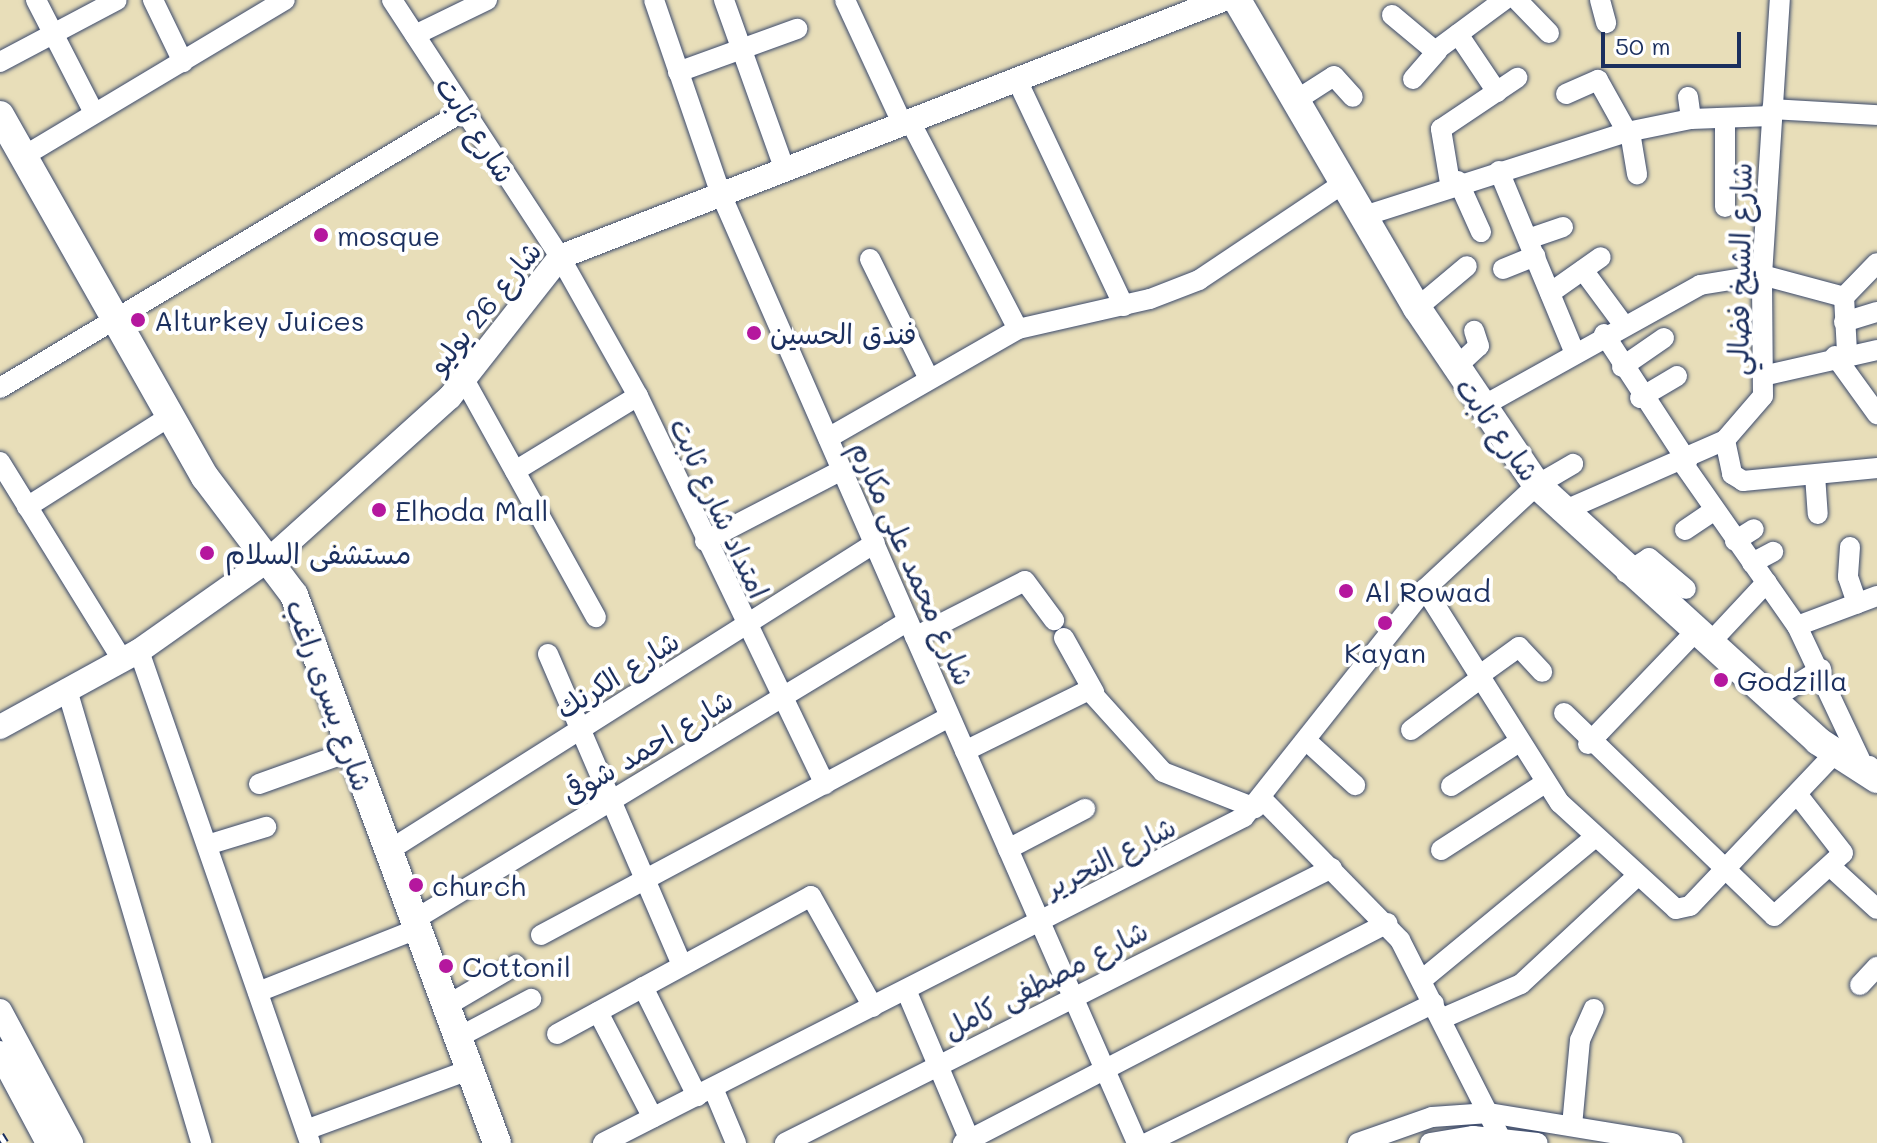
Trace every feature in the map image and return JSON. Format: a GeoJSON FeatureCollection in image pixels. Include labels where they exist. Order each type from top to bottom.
{"type":"FeatureCollection","features":[{"type":"Feature","properties":{"kind":"main road","name":"شارع ثابت"},"geometry":{"type":"LineString","coordinates":[[1237,0],[1454,369],[1537,485],[1626,573],[1771,700],[1835,753],[1873,770]]}},
{"type":"Feature","properties":{"kind":"main road","name":"شارع يسرى راغب"},"geometry":{"type":"LineString","coordinates":[[0,115],[220,498],[271,558],[294,595],[497,1143]]}},
{"type":"Feature","properties":{"kind":"street"},"geometry":{"type":"LineString","coordinates":[[36,0],[94,113]]}},
{"type":"Feature","properties":{"kind":"street"},"geometry":{"type":"LineString","coordinates":[[0,62],[117,0]]}},
{"type":"Feature","properties":{"kind":"street"},"geometry":{"type":"LineString","coordinates":[[153,0],[183,62]]}},
{"type":"Feature","properties":{"kind":"street"},"geometry":{"type":"LineString","coordinates":[[24,156],[285,0]]}},
{"type":"Feature","properties":{"kind":"street","name":"شارع ثابت"},"geometry":{"type":"LineString","coordinates":[[392,0],[560,257]]}},
{"type":"Feature","properties":{"kind":"street"},"geometry":{"type":"LineString","coordinates":[[415,35],[487,0]]}},
{"type":"Feature","properties":{"kind":"street","name":"شارع محمد على مكارم"},"geometry":{"type":"LineString","coordinates":[[654,0],[720,192],[1137,1143]]}},
{"type":"Feature","properties":{"kind":"street"},"geometry":{"type":"LineString","coordinates":[[724,0],[784,168]]}},
{"type":"Feature","properties":{"kind":"street"},"geometry":{"type":"LineString","coordinates":[[845,0],[906,122],[1018,329]]}},
{"type":"Feature","properties":{"kind":"street","name":"شارع 26 يوليو"},"geometry":{"type":"LineString","coordinates":[[0,727],[68,693],[131,656],[271,558],[465,381],[560,257],[720,192],[1222,0]]}},
{"type":"Feature","properties":{"kind":"street"},"geometry":{"type":"LineString","coordinates":[[1413,79],[1438,50],[1504,0]]}},
{"type":"Feature","properties":{"kind":"street"},"geometry":{"type":"LineString","coordinates":[[1517,0],[1549,33]]}},
{"type":"Feature","properties":{"kind":"street"},"geometry":{"type":"LineString","coordinates":[[1600,0],[1606,23]]}},
{"type":"Feature","properties":{"kind":"street","name":"شارع الشيخ فضالي"},"geometry":{"type":"LineString","coordinates":[[1561,512],[1684,461],[1725,440],[1754,415],[1767,375],[1762,275],[1780,0]]}},
{"type":"Feature","properties":{"kind":"street"},"geometry":{"type":"LineString","coordinates":[[1392,15],[1438,50]]}},
{"type":"Feature","properties":{"kind":"street"},"geometry":{"type":"LineString","coordinates":[[678,72],[797,29]]}},
{"type":"Feature","properties":{"kind":"street"},"geometry":{"type":"LineString","coordinates":[[1458,34],[1497,92]]}},
{"type":"Feature","properties":{"kind":"street"},"geometry":{"type":"LineString","coordinates":[[1295,101],[1334,76],[1353,97]]}},
{"type":"Feature","properties":{"kind":"street"},"geometry":{"type":"LineString","coordinates":[[1481,232],[1454,182],[1440,132],[1517,78]]}},
{"type":"Feature","properties":{"kind":"street"},"geometry":{"type":"LineString","coordinates":[[1017,80],[1124,306]]}},
{"type":"Feature","properties":{"kind":"street"},"geometry":{"type":"LineString","coordinates":[[1566,94],[1598,80],[1629,132],[1637,174]]}},
{"type":"Feature","properties":{"kind":"street"},"geometry":{"type":"LineString","coordinates":[[1688,97],[1691,119]]}},
{"type":"Feature","properties":{"kind":"street"},"geometry":{"type":"LineString","coordinates":[[0,388],[464,111]]}},
{"type":"Feature","properties":{"kind":"street"},"geometry":{"type":"LineString","coordinates":[[1364,216],[1454,182],[1629,132],[1691,119],[1772,112],[1877,115]]}},
{"type":"Feature","properties":{"kind":"street"},"geometry":{"type":"LineString","coordinates":[[1725,118],[1725,207]]}},
{"type":"Feature","properties":{"kind":"street"},"geometry":{"type":"LineString","coordinates":[[1499,171],[1574,351]]}},
{"type":"Feature","properties":{"kind":"street"},"geometry":{"type":"LineString","coordinates":[[828,438],[1018,329],[1124,306],[1199,280],[1344,183]]}},
{"type":"Feature","properties":{"kind":"street"},"geometry":{"type":"LineString","coordinates":[[1503,269],[1563,227]]}},
{"type":"Feature","properties":{"kind":"street","name":"امتداد شارع ثابت"},"geometry":{"type":"LineString","coordinates":[[560,257],[638,396],[745,626],[784,696],[825,784]]}},
{"type":"Feature","properties":{"kind":"street"},"geometry":{"type":"LineString","coordinates":[[1550,293],[1601,257]]}},
{"type":"Feature","properties":{"kind":"street"},"geometry":{"type":"LineString","coordinates":[[870,259],[929,379]]}},
{"type":"Feature","properties":{"kind":"street"},"geometry":{"type":"LineString","coordinates":[[1877,263],[1844,297],[1841,354],[1877,414]]}},
{"type":"Feature","properties":{"kind":"street"},"geometry":{"type":"LineString","coordinates":[[1417,308],[1467,266]]}},
{"type":"Feature","properties":{"kind":"street"},"geometry":{"type":"LineString","coordinates":[[1583,270],[1623,324]]}},
{"type":"Feature","properties":{"kind":"street"},"geometry":{"type":"LineString","coordinates":[[1481,407],[1604,334],[1700,285],[1762,275],[1844,297]]}},
{"type":"Feature","properties":{"kind":"street"},"geometry":{"type":"LineString","coordinates":[[1844,322],[1877,312]]}},
{"type":"Feature","properties":{"kind":"street"},"geometry":{"type":"LineString","coordinates":[[1454,369],[1479,345],[1474,331]]}},
{"type":"Feature","properties":{"kind":"street"},"geometry":{"type":"LineString","coordinates":[[1604,334],[1640,398],[1684,461],[1712,512],[1797,626],[1873,770]]}},
{"type":"Feature","properties":{"kind":"street"},"geometry":{"type":"LineString","coordinates":[[1622,367],[1664,338]]}},
{"type":"Feature","properties":{"kind":"street"},"geometry":{"type":"LineString","coordinates":[[1767,375],[1841,354],[1877,350]]}},
{"type":"Feature","properties":{"kind":"street"},"geometry":{"type":"LineString","coordinates":[[1640,398],[1677,376]]}},
{"type":"Feature","properties":{"kind":"street"},"geometry":{"type":"LineString","coordinates":[[465,381],[596,617]]}},
{"type":"Feature","properties":{"kind":"street"},"geometry":{"type":"LineString","coordinates":[[515,471],[638,396]]}},
{"type":"Feature","properties":{"kind":"street"},"geometry":{"type":"LineString","coordinates":[[27,507],[172,415]]}},
{"type":"Feature","properties":{"kind":"street"},"geometry":{"type":"LineString","coordinates":[[1725,440],[1738,480],[1877,468]]}},
{"type":"Feature","properties":{"kind":"street"},"geometry":{"type":"LineString","coordinates":[[0,462],[27,507],[131,656],[207,845],[308,1137],[469,1070]]}},
{"type":"Feature","properties":{"kind":"street","name":"شارع التحرير"},"geometry":{"type":"LineString","coordinates":[[603,1143],[1040,923],[1259,804],[1425,589],[1537,485],[1573,464]]}},
{"type":"Feature","properties":{"kind":"street"},"geometry":{"type":"LineString","coordinates":[[705,541],[842,470]]}},
{"type":"Feature","properties":{"kind":"street"},"geometry":{"type":"LineString","coordinates":[[1815,475],[1818,514]]}},
{"type":"Feature","properties":{"kind":"street"},"geometry":{"type":"LineString","coordinates":[[1685,530],[1712,512]]}},
{"type":"Feature","properties":{"kind":"street"},"geometry":{"type":"LineString","coordinates":[[1735,541],[1754,529]]}},
{"type":"Feature","properties":{"kind":"street","name":"شارع الكرنك"},"geometry":{"type":"LineString","coordinates":[[388,851],[875,543]]}},
{"type":"Feature","properties":{"kind":"street"},"geometry":{"type":"LineString","coordinates":[[1797,626],[1867,600],[1848,574],[1850,547]]}},
{"type":"Feature","properties":{"kind":"street"},"geometry":{"type":"LineString","coordinates":[[1752,563],[1773,552]]}},
{"type":"Feature","properties":{"kind":"street"},"geometry":{"type":"LineString","coordinates":[[1626,573],[1649,558],[1686,589]]}},
{"type":"Feature","properties":{"kind":"street"},"geometry":{"type":"LineString","coordinates":[[1827,581],[1848,574]]}},
{"type":"Feature","properties":{"kind":"street","name":"شارع احمد شوقى"},"geometry":{"type":"LineString","coordinates":[[258,992],[415,924],[611,800],[784,696],[912,629],[1025,581],[1059,629],[1094,692]]}},
{"type":"Feature","properties":{"kind":"street"},"geometry":{"type":"LineString","coordinates":[[1588,744],[1767,582]]}},
{"type":"Feature","properties":{"kind":"street"},"geometry":{"type":"LineString","coordinates":[[1425,589],[1545,783],[1593,839],[1671,907],[1690,906],[1835,753]]}},
{"type":"Feature","properties":{"kind":"street"},"geometry":{"type":"LineString","coordinates":[[1411,730],[1519,647],[1542,672]]}},
{"type":"Feature","properties":{"kind":"street"},"geometry":{"type":"LineString","coordinates":[[548,654],[682,965]]}},
{"type":"Feature","properties":{"kind":"street"},"geometry":{"type":"LineString","coordinates":[[1771,700],[1821,669]]}},
{"type":"Feature","properties":{"kind":"street"},"geometry":{"type":"LineString","coordinates":[[965,751],[1083,690],[1094,692],[1163,772],[1259,804],[1332,868],[1387,923],[1423,979],[1502,1140]]}},
{"type":"Feature","properties":{"kind":"street"},"geometry":{"type":"LineString","coordinates":[[68,693],[201,1143]]}},
{"type":"Feature","properties":{"kind":"street"},"geometry":{"type":"LineString","coordinates":[[1564,713],[1588,744],[1778,917],[1831,867],[1843,849],[1797,794]]}},
{"type":"Feature","properties":{"kind":"street"},"geometry":{"type":"LineString","coordinates":[[541,935],[950,717]]}},
{"type":"Feature","properties":{"kind":"street"},"geometry":{"type":"LineString","coordinates":[[1308,742],[1355,785]]}},
{"type":"Feature","properties":{"kind":"street"},"geometry":{"type":"LineString","coordinates":[[1451,786],[1519,742]]}},
{"type":"Feature","properties":{"kind":"street"},"geometry":{"type":"LineString","coordinates":[[259,784],[351,751]]}},
{"type":"Feature","properties":{"kind":"street"},"geometry":{"type":"LineString","coordinates":[[1441,850],[1545,783]]}},
{"type":"Feature","properties":{"kind":"street"},"geometry":{"type":"LineString","coordinates":[[1008,849],[1085,809]]}},
{"type":"Feature","properties":{"kind":"street"},"geometry":{"type":"LineString","coordinates":[[207,845],[266,827]]}},
{"type":"Feature","properties":{"kind":"street"},"geometry":{"type":"LineString","coordinates":[[1423,979],[1593,839]]}},
{"type":"Feature","properties":{"kind":"street"},"geometry":{"type":"LineString","coordinates":[[1831,867],[1877,909]]}},
{"type":"Feature","properties":{"kind":"street","name":"شارع مصطفى كامل"},"geometry":{"type":"LineString","coordinates":[[785,1143],[1072,995],[1332,868]]}},
{"type":"Feature","properties":{"kind":"street"},"geometry":{"type":"LineString","coordinates":[[1147,1143],[1438,1011],[1521,984],[1636,877]]}},
{"type":"Feature","properties":{"kind":"street"},"geometry":{"type":"LineString","coordinates":[[557,1034],[811,896],[873,1007]]}},
{"type":"Feature","properties":{"kind":"street"},"geometry":{"type":"LineString","coordinates":[[906,990],[968,1142],[1387,923]]}},
{"type":"Feature","properties":{"kind":"street"},"geometry":{"type":"LineString","coordinates":[[446,1006],[516,965]]}},
{"type":"Feature","properties":{"kind":"street"},"geometry":{"type":"LineString","coordinates":[[1860,985],[1877,967]]}},
{"type":"Feature","properties":{"kind":"street"},"geometry":{"type":"LineString","coordinates":[[643,987],[736,1143]]}},
{"type":"Feature","properties":{"kind":"street"},"geometry":{"type":"LineString","coordinates":[[457,1038],[531,999]]}},
{"type":"Feature","properties":{"kind":"street"},"geometry":{"type":"LineString","coordinates":[[1572,1126],[1580,1040],[1594,1009]]}},
{"type":"Feature","properties":{"kind":"street"},"geometry":{"type":"LineString","coordinates":[[0,1011],[71,1143]]}},
{"type":"Feature","properties":{"kind":"street"},"geometry":{"type":"LineString","coordinates":[[598,1012],[653,1118]]}},
{"type":"Feature","properties":{"kind":"street"},"geometry":{"type":"LineString","coordinates":[[0,1053],[48,1143]]}},
{"type":"Feature","properties":{"kind":"street"},"geometry":{"type":"LineString","coordinates":[[1358,1143],[1432,1117],[1489,1113],[1673,1143]]}},
{"type":"Feature","properties":{"kind":"street"},"geometry":{"type":"LineString","coordinates":[[1430,1143],[1502,1140],[1538,1143]]}},
{"type":"Feature","properties":{"kind":"railway"},"geometry":{"type":"LineString","coordinates":[[0,1135],[5,1143]]}},
{"type":"Feature","properties":{"kind":"place","name":"mosque"},"geometry":{"type":"Point","coordinates":[321,235]}},
{"type":"Feature","properties":{"kind":"place","name":"Alturkey Juices"},"geometry":{"type":"Point","coordinates":[138,320]}},
{"type":"Feature","properties":{"kind":"place","name":"فندق الحسين"},"geometry":{"type":"Point","coordinates":[754,333]}},
{"type":"Feature","properties":{"kind":"place","name":"Elhoda Mall"},"geometry":{"type":"Point","coordinates":[379,510]}},
{"type":"Feature","properties":{"kind":"place","name":"مستشفى السلام"},"geometry":{"type":"Point","coordinates":[207,553]}},
{"type":"Feature","properties":{"kind":"place","name":"Al Rowad"},"geometry":{"type":"Point","coordinates":[1346,591]}},
{"type":"Feature","properties":{"kind":"place","name":"Kayan"},"geometry":{"type":"Point","coordinates":[1385,623]}},
{"type":"Feature","properties":{"kind":"place","name":"Godzilla"},"geometry":{"type":"Point","coordinates":[1721,680]}},
{"type":"Feature","properties":{"kind":"place","name":"church"},"geometry":{"type":"Point","coordinates":[416,885]}},
{"type":"Feature","properties":{"kind":"place","name":"Cottonil"},"geometry":{"type":"Point","coordinates":[446,966]}}]}
